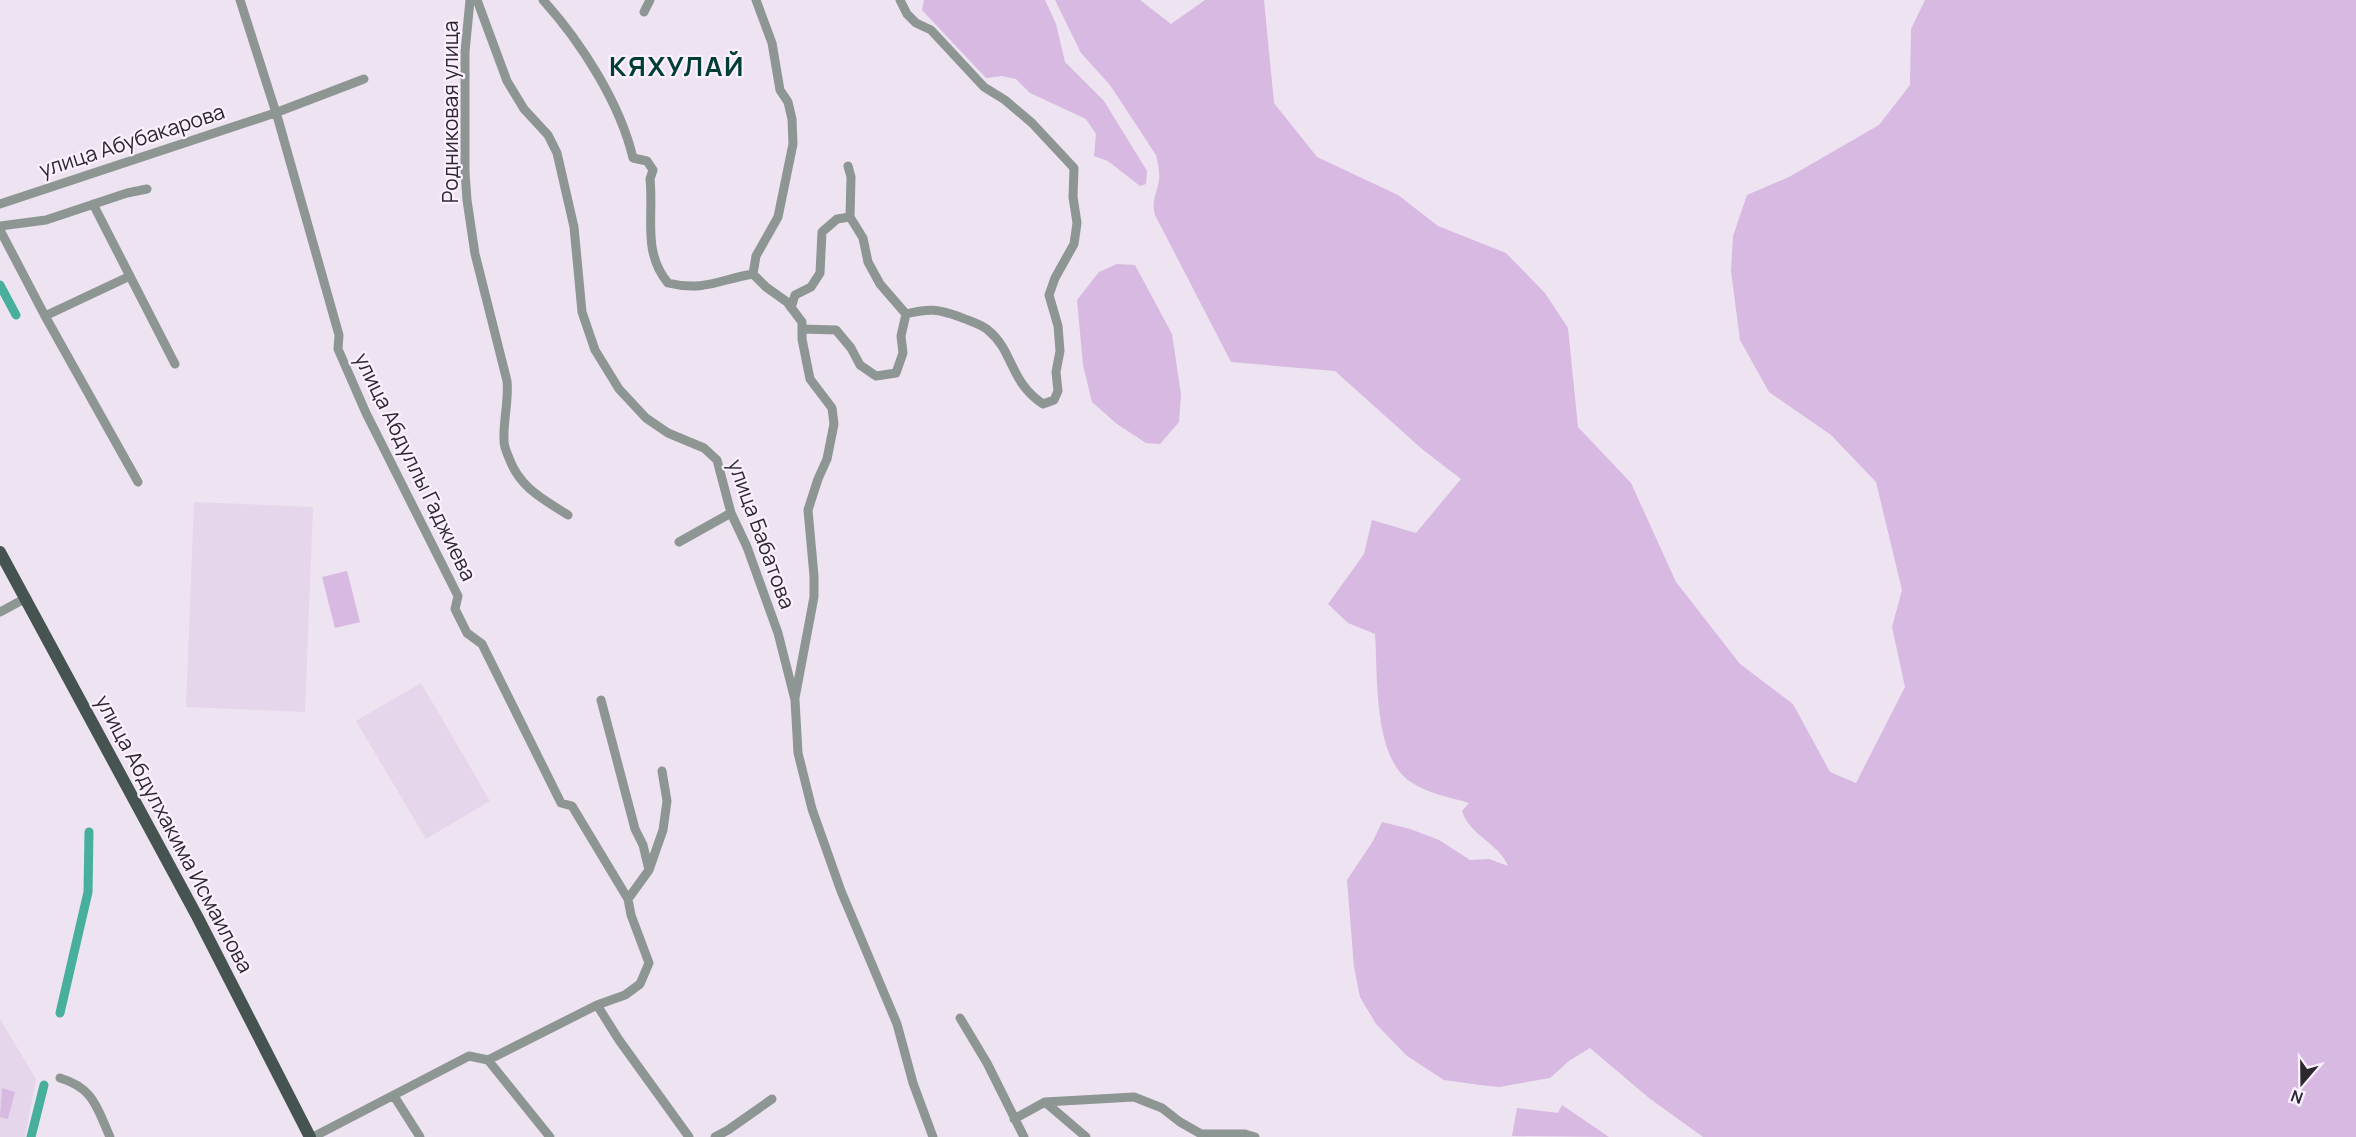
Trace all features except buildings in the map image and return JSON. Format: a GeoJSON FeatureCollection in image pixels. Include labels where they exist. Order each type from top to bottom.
{"type":"FeatureCollection","features":[{"type":"Feature","properties":{"kind":"main road","name":"улица Абдулхакима Исмаилова"},"geometry":{"type":"LineString","coordinates":[[0,552],[27,598],[198,918],[311,1137]]}},
{"type":"Feature","properties":{"kind":"street","name":"улица Абдуллы Гаджиева"},"geometry":{"type":"LineString","coordinates":[[240,0],[339,335],[338,349],[366,413],[458,596],[454,609],[467,633],[482,644],[561,802],[572,806],[628,899],[631,915],[650,963],[640,984],[625,995],[597,1005],[488,1060]]}},
{"type":"Feature","properties":{"kind":"street","name":"Родниковая улица"},"geometry":{"type":"LineString","coordinates":[[470,0],[465,52],[465,172],[475,254],[507,381],[509,398],[504,443],[512,465],[524,485],[568,515]]}},
{"type":"Feature","properties":{"kind":"street","name":"улица Бабатова"},"geometry":{"type":"LineString","coordinates":[[477,0],[507,81],[524,109],[548,135],[557,153],[574,227],[582,312],[595,350],[619,389],[646,418],[668,433],[712,453],[720,468],[731,513],[747,547],[778,633],[795,700],[798,753],[812,808],[841,891],[897,1024],[913,1083],[933,1137]]}},
{"type":"Feature","properties":{"kind":"street"},"geometry":{"type":"LineString","coordinates":[[543,0],[571,31],[601,82],[625,129],[633,158],[647,161],[653,170],[650,179],[650,239],[660,273],[668,283],[696,286],[709,286],[753,274]]}},
{"type":"Feature","properties":{"kind":"street"},"geometry":{"type":"LineString","coordinates":[[644,12],[650,0]]}},
{"type":"Feature","properties":{"kind":"street"},"geometry":{"type":"LineString","coordinates":[[753,274],[756,256],[777,218],[793,144],[792,119],[788,102],[780,90],[772,43],[756,0]]}},
{"type":"Feature","properties":{"kind":"street"},"geometry":{"type":"LineString","coordinates":[[900,0],[907,14],[916,23],[931,30],[984,87],[1005,100],[1032,123],[1074,168],[1073,197],[1077,223],[1074,244],[1055,278],[1049,295],[1058,326],[1060,351],[1056,372],[1058,391],[1054,400],[1043,404],[1031,396],[1020,384],[999,343],[989,330],[936,309],[906,314]]}},
{"type":"Feature","properties":{"kind":"street","name":"улица Абубакарова"},"geometry":{"type":"LineString","coordinates":[[0,204],[275,113],[364,79]]}},
{"type":"Feature","properties":{"kind":"street"},"geometry":{"type":"LineString","coordinates":[[848,166],[851,177],[849,217],[863,238],[868,262],[880,284],[906,314]]}},
{"type":"Feature","properties":{"kind":"street"},"geometry":{"type":"LineString","coordinates":[[138,482],[45,316],[0,228],[46,220],[127,193],[147,189]]}},
{"type":"Feature","properties":{"kind":"street"},"geometry":{"type":"LineString","coordinates":[[93,204],[175,364]]}},
{"type":"Feature","properties":{"kind":"street"},"geometry":{"type":"LineString","coordinates":[[791,308],[795,295],[811,286],[820,273],[822,232],[837,219],[849,217]]}},
{"type":"Feature","properties":{"kind":"street"},"geometry":{"type":"LineString","coordinates":[[753,274],[791,308],[802,322],[810,379],[832,408],[834,424],[827,459],[808,510],[814,597],[795,700]]}},
{"type":"Feature","properties":{"kind":"street"},"geometry":{"type":"LineString","coordinates":[[45,316],[130,276]]}},
{"type":"Feature","properties":{"kind":"street"},"geometry":{"type":"LineString","coordinates":[[802,329],[836,330],[851,348],[860,365],[876,376],[896,373],[903,353],[901,336],[906,314]]}},
{"type":"Feature","properties":{"kind":"street"},"geometry":{"type":"LineString","coordinates":[[679,542],[731,513]]}},
{"type":"Feature","properties":{"kind":"street"},"geometry":{"type":"LineString","coordinates":[[0,612],[27,598]]}},
{"type":"Feature","properties":{"kind":"street"},"geometry":{"type":"LineString","coordinates":[[601,700],[635,828],[643,846],[649,870]]}},
{"type":"Feature","properties":{"kind":"street"},"geometry":{"type":"LineString","coordinates":[[628,899],[649,870],[663,830],[667,801],[662,771]]}},
{"type":"Feature","properties":{"kind":"street"},"geometry":{"type":"LineString","coordinates":[[597,1005],[619,1040],[689,1137]]}},
{"type":"Feature","properties":{"kind":"street"},"geometry":{"type":"LineString","coordinates":[[960,1018],[987,1063],[1024,1137]]}},
{"type":"Feature","properties":{"kind":"street"},"geometry":{"type":"LineString","coordinates":[[311,1137],[333,1128],[469,1056],[488,1060],[550,1137]]}},
{"type":"Feature","properties":{"kind":"street"},"geometry":{"type":"LineString","coordinates":[[60,1078],[84,1088],[95,1103],[110,1137]]}},
{"type":"Feature","properties":{"kind":"street"},"geometry":{"type":"LineString","coordinates":[[394,1096],[420,1137]]}},
{"type":"Feature","properties":{"kind":"street"},"geometry":{"type":"LineString","coordinates":[[1014,1119],[1045,1102],[1134,1097],[1162,1108],[1201,1134],[1245,1134],[1255,1137]]}},
{"type":"Feature","properties":{"kind":"street"},"geometry":{"type":"LineString","coordinates":[[715,1137],[772,1099]]}},
{"type":"Feature","properties":{"kind":"street"},"geometry":{"type":"LineString","coordinates":[[1045,1102],[1086,1137]]}},
{"type":"Feature","properties":{"kind":"street"},"geometry":{"type":"LineString","coordinates":[[333,1128],[339,1137]]}},
{"type":"Feature","properties":{"kind":"shaded area"},"geometry":{"type":"Polygon","coordinates":[[[924,0],[1045,0],[1056,24],[1065,62],[1104,101],[1147,171],[1146,184],[1140,186],[1108,161],[1094,156],[1096,134],[1086,119],[1030,93],[1016,79],[1002,76],[986,78],[922,10],[924,0]]]}},
{"type":"Feature","properties":{"kind":"shaded area"},"geometry":{"type":"Polygon","coordinates":[[[1055,0],[1140,0],[1171,24],[1205,0],[1264,0],[1274,103],[1317,157],[1398,195],[1438,226],[1506,253],[1545,293],[1568,328],[1578,427],[1631,483],[1676,582],[1740,664],[1793,704],[1830,772],[1856,783],[1905,687],[1892,627],[1902,590],[1876,482],[1831,435],[1769,392],[1740,340],[1731,271],[1733,236],[1747,195],[1789,177],[1879,125],[1910,85],[1911,29],[1925,0],[2356,0],[2356,1137],[1703,1137],[1649,1098],[1590,1048],[1569,1061],[1550,1078],[1499,1087],[1444,1080],[1407,1056],[1376,1024],[1360,997],[1354,967],[1347,880],[1373,841],[1382,822],[1439,840],[1470,860],[1489,859],[1508,866],[1498,851],[1477,833],[1466,819],[1462,811],[1469,803],[1422,788],[1408,780],[1397,768],[1388,752],[1383,733],[1375,634],[1348,623],[1328,604],[1364,554],[1372,520],[1416,533],[1461,479],[1422,449],[1335,371],[1231,362],[1155,215],[1154,201],[1159,177],[1156,155],[1110,85],[1081,53],[1055,0]]]}},
{"type":"Feature","properties":{"kind":"shaded area"},"geometry":{"type":"Polygon","coordinates":[[[1117,264],[1135,265],[1172,334],[1181,394],[1179,422],[1160,444],[1146,443],[1117,424],[1092,402],[1083,365],[1077,300],[1099,272],[1117,264]]]}},
{"type":"Feature","properties":{"kind":"shaded area"},"geometry":{"type":"Polygon","coordinates":[[[194,502],[313,507],[305,712],[186,707],[194,502]]]}},
{"type":"Feature","properties":{"kind":"shaded area"},"geometry":{"type":"Polygon","coordinates":[[[347,571],[360,622],[335,628],[322,577],[347,571]]]}},
{"type":"Feature","properties":{"kind":"shaded area"},"geometry":{"type":"Polygon","coordinates":[[[421,683],[490,801],[426,839],[356,721],[421,683]]]}},
{"type":"Feature","properties":{"kind":"shaded area"},"geometry":{"type":"Polygon","coordinates":[[[0,1019],[36,1079],[25,1137],[0,1137],[0,1019]]]}},
{"type":"Feature","properties":{"kind":"shaded area"},"geometry":{"type":"Polygon","coordinates":[[[2,1088],[15,1092],[8,1119],[0,1117],[2,1088]]]}},
{"type":"Feature","properties":{"kind":"shaded area"},"geometry":{"type":"Polygon","coordinates":[[[1562,1105],[1609,1137],[1512,1136],[1517,1108],[1558,1113],[1562,1105]]]}},
{"type":"Feature","properties":{"kind":"waterway"},"geometry":{"type":"LineString","coordinates":[[0,285],[16,315]]}},
{"type":"Feature","properties":{"kind":"waterway"},"geometry":{"type":"LineString","coordinates":[[60,1013],[88,892],[89,832]]}},
{"type":"Feature","properties":{"kind":"waterway"},"geometry":{"type":"LineString","coordinates":[[31,1137],[44,1085]]}},
{"type":"Feature","properties":{"kind":"district","name":"КЯХУЛАЙ"},"geometry":{"type":"Point","coordinates":[677,67]}}]}
